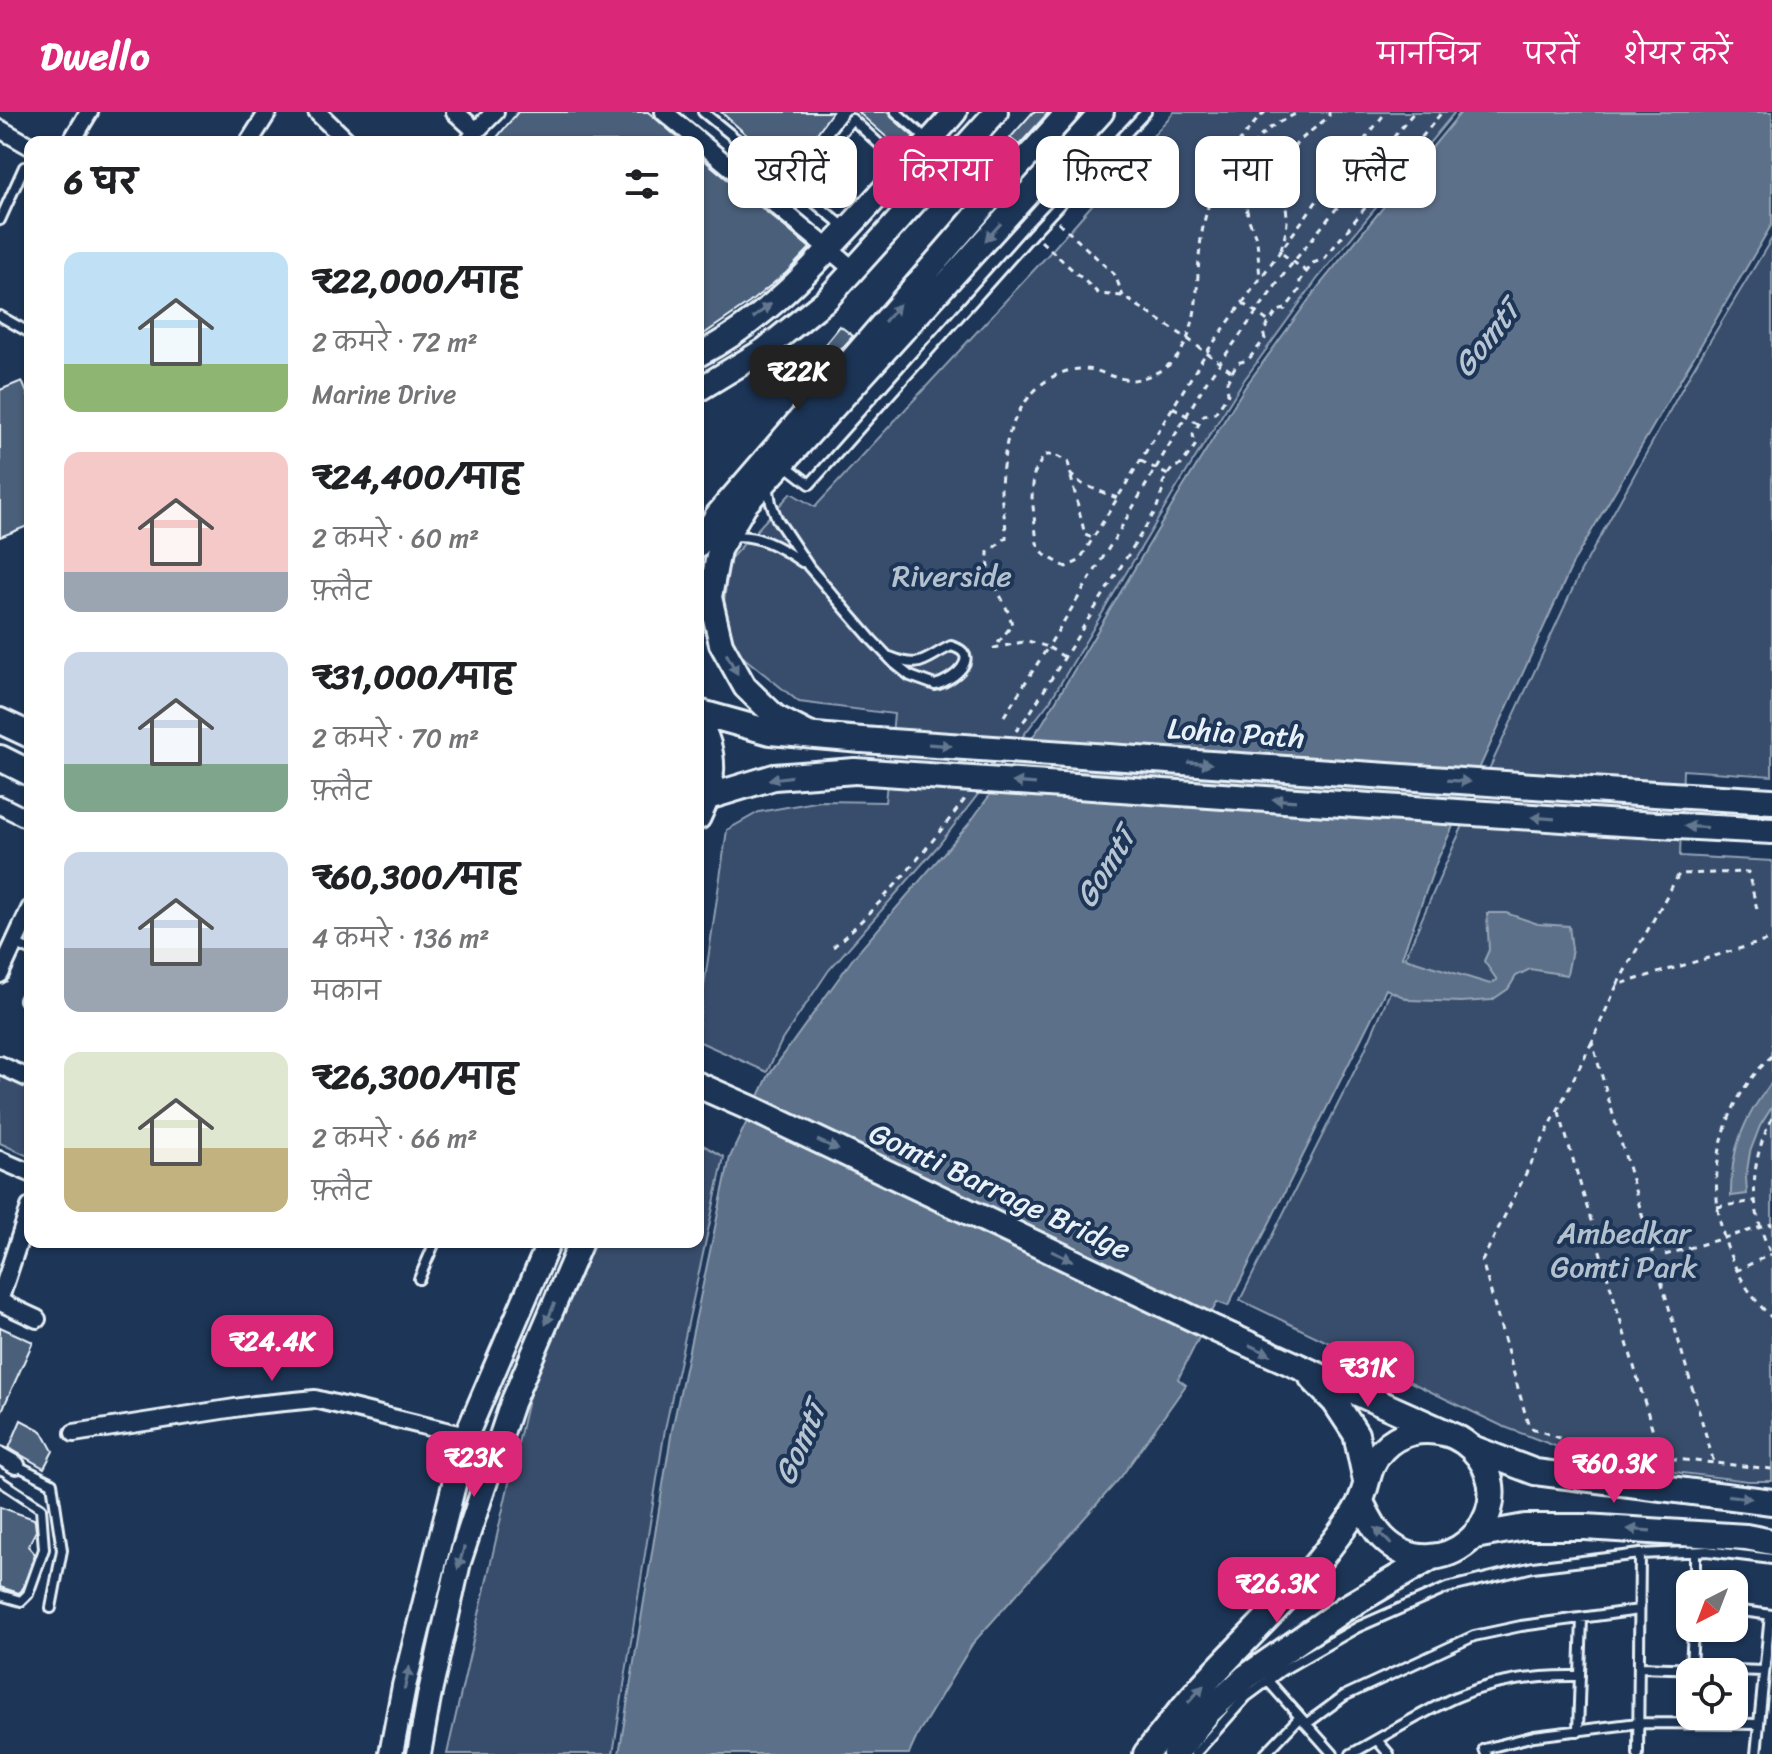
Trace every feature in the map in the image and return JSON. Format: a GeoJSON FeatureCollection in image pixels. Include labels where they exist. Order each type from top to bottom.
{"type":"FeatureCollection","features":[{"type":"Feature","properties":{"kind":"main road","name":"Lohia Path"},"geometry":{"type":"LineString","coordinates":[[704,714],[770,732],[862,740],[1772,801]]}},
{"type":"Feature","properties":{"kind":"main road"},"geometry":{"type":"LineString","coordinates":[[0,721],[24,732]]}},
{"type":"Feature","properties":{"kind":"main road"},"geometry":{"type":"LineString","coordinates":[[704,731],[712,778],[704,804]]}},
{"type":"Feature","properties":{"kind":"main road"},"geometry":{"type":"LineString","coordinates":[[0,758],[24,770]]}},
{"type":"Feature","properties":{"kind":"main road"},"geometry":{"type":"LineString","coordinates":[[704,807],[774,777],[855,771],[1772,831]]}},
{"type":"Feature","properties":{"kind":"main road","name":"Gomti Barrage Bridge"},"geometry":{"type":"LineString","coordinates":[[704,1088],[1215,1329],[1449,1434]]}},
{"type":"Feature","properties":{"kind":"main road"},"geometry":{"type":"LineString","coordinates":[[1305,1370],[1335,1402],[1356,1434],[1363,1491],[1373,1524],[1383,1538],[1398,1549],[1432,1557],[1463,1547],[1475,1536],[1486,1520],[1491,1501],[1490,1482],[1484,1464],[1472,1448]]}},
{"type":"Feature","properties":{"kind":"main road"},"geometry":{"type":"LineString","coordinates":[[1146,1754],[1192,1697],[1318,1562],[1363,1491],[1371,1464],[1382,1449],[1396,1438],[1432,1430],[1449,1434],[1472,1448],[1535,1472],[1772,1502]]}},
{"type":"Feature","properties":{"kind":"main road"},"geometry":{"type":"LineString","coordinates":[[1475,1536],[1525,1527],[1585,1527],[1746,1537],[1772,1542]]}},
{"type":"Feature","properties":{"kind":"main road"},"geometry":{"type":"LineString","coordinates":[[1175,1754],[1207,1713],[1246,1677],[1344,1609],[1432,1557]]}},
{"type":"Feature","properties":{"kind":"street"},"geometry":{"type":"LineString","coordinates":[[75,136],[89,112]]}},
{"type":"Feature","properties":{"kind":"street"},"geometry":{"type":"LineString","coordinates":[[253,136],[268,112]]}},
{"type":"Feature","properties":{"kind":"street"},"geometry":{"type":"LineString","coordinates":[[317,112],[342,136]]}},
{"type":"Feature","properties":{"kind":"street"},"geometry":{"type":"LineString","coordinates":[[455,112],[472,136],[495,112]]}},
{"type":"Feature","properties":{"kind":"street"},"geometry":{"type":"LineString","coordinates":[[664,112],[693,136]]}},
{"type":"Feature","properties":{"kind":"street"},"geometry":{"type":"LineString","coordinates":[[933,136],[955,112]]}},
{"type":"Feature","properties":{"kind":"street"},"geometry":{"type":"LineString","coordinates":[[704,386],[764,350],[827,299],[996,112]]}},
{"type":"Feature","properties":{"kind":"street"},"geometry":{"type":"LineString","coordinates":[[704,537],[728,503],[1068,112]]}},
{"type":"Feature","properties":{"kind":"street"},"geometry":{"type":"LineString","coordinates":[[811,735],[776,717],[745,687],[721,644],[710,597],[719,550],[745,505],[1102,112]]}},
{"type":"Feature","properties":{"kind":"street"},"geometry":{"type":"LineString","coordinates":[[0,129],[24,143]]}},
{"type":"Feature","properties":{"kind":"street"},"geometry":{"type":"LineString","coordinates":[[704,145],[854,270]]}},
{"type":"Feature","properties":{"kind":"street"},"geometry":{"type":"LineString","coordinates":[[704,352],[765,310],[830,249],[873,201]]}},
{"type":"Feature","properties":{"kind":"street"},"geometry":{"type":"LineString","coordinates":[[0,805],[24,817]]}},
{"type":"Feature","properties":{"kind":"street"},"geometry":{"type":"LineString","coordinates":[[1,969],[23,946]]}},
{"type":"Feature","properties":{"kind":"street"},"geometry":{"type":"LineString","coordinates":[[0,1065],[24,1076]]}},
{"type":"Feature","properties":{"kind":"street"},"geometry":{"type":"LineString","coordinates":[[0,1160],[24,1170]]}},
{"type":"Feature","properties":{"kind":"street"},"geometry":{"type":"LineString","coordinates":[[24,1226],[0,1300],[37,1319]]}},
{"type":"Feature","properties":{"kind":"street"},"geometry":{"type":"LineString","coordinates":[[391,1754],[404,1686],[466,1436],[546,1248]]}},
{"type":"Feature","properties":{"kind":"street"},"geometry":{"type":"LineString","coordinates":[[419,1754],[459,1562],[512,1403],[578,1248]]}},
{"type":"Feature","properties":{"kind":"street"},"geometry":{"type":"LineString","coordinates":[[74,1433],[254,1405],[315,1399],[466,1436]]}},
{"type":"Feature","properties":{"kind":"street"},"geometry":{"type":"LineString","coordinates":[[0,1456],[16,1465]]}},
{"type":"Feature","properties":{"kind":"lane"},"geometry":{"type":"LineString","coordinates":[[703,112],[733,136]]}},
{"type":"Feature","properties":{"kind":"lane"},"geometry":{"type":"LineString","coordinates":[[843,112],[873,138]]}},
{"type":"Feature","properties":{"kind":"lane"},"geometry":{"type":"LineString","coordinates":[[896,112],[923,136]]}},
{"type":"Feature","properties":{"kind":"lane"},"geometry":{"type":"LineString","coordinates":[[783,464],[810,484],[1033,233],[1146,112]]}},
{"type":"Feature","properties":{"kind":"lane"},"geometry":{"type":"LineString","coordinates":[[838,136],[852,119]]}},
{"type":"Feature","properties":{"kind":"lane"},"geometry":{"type":"LineString","coordinates":[[0,220],[24,167]]}},
{"type":"Feature","properties":{"kind":"lane"},"geometry":{"type":"LineString","coordinates":[[821,208],[847,229]]}},
{"type":"Feature","properties":{"kind":"lane"},"geometry":{"type":"LineString","coordinates":[[0,316],[24,330]]}},
{"type":"Feature","properties":{"kind":"lane"},"geometry":{"type":"LineString","coordinates":[[767,482],[777,519],[809,567],[872,640],[910,676],[935,685],[953,677],[964,665],[965,654],[951,646],[918,663],[905,663],[890,657]]}},
{"type":"Feature","properties":{"kind":"lane"},"geometry":{"type":"LineString","coordinates":[[726,538],[744,536],[767,541],[809,567]]}},
{"type":"Feature","properties":{"kind":"lane"},"geometry":{"type":"LineString","coordinates":[[419,1279],[432,1248]]}},
{"type":"Feature","properties":{"kind":"lane"},"geometry":{"type":"LineString","coordinates":[[16,1465],[52,1483],[62,1550],[51,1608]]}},
{"type":"Feature","properties":{"kind":"lane"},"geometry":{"type":"LineString","coordinates":[[0,1481],[41,1508],[44,1549],[28,1594],[21,1601],[0,1595]]}},
{"type":"Feature","properties":{"kind":"lane"},"geometry":{"type":"LineString","coordinates":[[1195,1754],[1246,1697],[1281,1671],[1358,1627],[1447,1588],[1533,1567],[1640,1554],[1707,1551],[1772,1559]]}},
{"type":"Feature","properties":{"kind":"lane"},"geometry":{"type":"LineString","coordinates":[[1695,1552],[1695,1570]]}},
{"type":"Feature","properties":{"kind":"lane"},"geometry":{"type":"LineString","coordinates":[[1638,1754],[1640,1554]]}},
{"type":"Feature","properties":{"kind":"lane"},"geometry":{"type":"LineString","coordinates":[[1265,1754],[1303,1720],[1344,1696],[1474,1636],[1521,1626],[1639,1610]]}},
{"type":"Feature","properties":{"kind":"lane"},"geometry":{"type":"LineString","coordinates":[[1748,1612],[1771,1615],[1756,1754]]}},
{"type":"Feature","properties":{"kind":"lane"},"geometry":{"type":"LineString","coordinates":[[1578,1731],[1582,1618]]}},
{"type":"Feature","properties":{"kind":"lane"},"geometry":{"type":"LineString","coordinates":[[1639,1667],[1676,1668]]}},
{"type":"Feature","properties":{"kind":"lane"},"geometry":{"type":"LineString","coordinates":[[1748,1671],[1764,1671]]}},
{"type":"Feature","properties":{"kind":"lane"},"geometry":{"type":"LineString","coordinates":[[1351,1754],[1457,1697],[1498,1683],[1580,1676]]}},
{"type":"Feature","properties":{"kind":"lane"},"geometry":{"type":"LineString","coordinates":[[1268,1681],[1333,1754]]}},
{"type":"Feature","properties":{"kind":"lane"},"geometry":{"type":"LineString","coordinates":[[1486,1754],[1484,1749],[1534,1736],[1638,1723],[1759,1724]]}},
{"type":"Feature","properties":{"kind":"lane"},"geometry":{"type":"LineString","coordinates":[[1377,1740],[1389,1754]]}},
{"type":"Feature","properties":{"kind":"path"},"geometry":{"type":"LineString","coordinates":[[1245,136],[1265,112]]}},
{"type":"Feature","properties":{"kind":"path"},"geometry":{"type":"LineString","coordinates":[[1261,136],[1277,122],[1300,112]]}},
{"type":"Feature","properties":{"kind":"path"},"geometry":{"type":"LineString","coordinates":[[1280,252],[1288,228],[1286,206],[1278,188],[1280,166],[1293,148],[1329,116],[1329,112]]}},
{"type":"Feature","properties":{"kind":"path"},"geometry":{"type":"LineString","coordinates":[[1093,538],[1085,535],[1068,462],[1055,455],[1044,455],[1034,474],[1032,497],[1037,543],[1045,555],[1066,567],[1079,561],[1206,353],[1386,112]]}},
{"type":"Feature","properties":{"kind":"path"},"geometry":{"type":"LineString","coordinates":[[1004,716],[1206,382],[1294,262],[1414,112]]}},
{"type":"Feature","properties":{"kind":"path"},"geometry":{"type":"LineString","coordinates":[[1012,736],[1030,713],[1156,510],[1163,483],[1173,467],[1181,465],[1195,446],[1193,434],[1204,415],[1215,413],[1228,394],[1227,382],[1237,363],[1248,360],[1265,339],[1263,332],[1277,311],[1285,309],[1299,291],[1300,281],[1313,263],[1324,259],[1442,112]]}},
{"type":"Feature","properties":{"kind":"path"},"geometry":{"type":"LineString","coordinates":[[1064,657],[1048,647],[1028,641],[994,648],[1012,625],[992,582],[988,552],[1006,538],[1001,489],[1006,445],[1013,422],[1036,389],[1049,378],[1087,369],[1133,380],[1165,368],[1177,357],[1188,339],[1197,302],[1200,245],[1208,208]]}},
{"type":"Feature","properties":{"kind":"path"},"geometry":{"type":"LineString","coordinates":[[1246,208],[1257,240],[1260,279]]}},
{"type":"Feature","properties":{"kind":"path"},"geometry":{"type":"LineString","coordinates":[[1050,215],[1115,275],[1123,296]]}},
{"type":"Feature","properties":{"kind":"path"},"geometry":{"type":"LineString","coordinates":[[1033,233],[1099,294],[1123,296],[1232,372]]}},
{"type":"Feature","properties":{"kind":"path"},"geometry":{"type":"LineString","coordinates":[[1280,252],[1307,272]]}},
{"type":"Feature","properties":{"kind":"path"},"geometry":{"type":"LineString","coordinates":[[1242,303],[1269,322]]}},
{"type":"Feature","properties":{"kind":"path"},"geometry":{"type":"LineString","coordinates":[[1173,407],[1199,424]]}},
{"type":"Feature","properties":{"kind":"path"},"geometry":{"type":"LineString","coordinates":[[1141,461],[1168,475]]}},
{"type":"Feature","properties":{"kind":"path"},"geometry":{"type":"LineString","coordinates":[[1071,475],[1082,484],[1117,498]]}},
{"type":"Feature","properties":{"kind":"path"},"geometry":{"type":"LineString","coordinates":[[833,947],[861,923],[914,866],[968,794]]}},
{"type":"Feature","properties":{"kind":"path"},"geometry":{"type":"LineString","coordinates":[[1757,909],[1748,872],[1679,874],[1617,985],[1592,1042],[1482,1261],[1529,1427],[1596,1451],[1772,1469]]}},
{"type":"Feature","properties":{"kind":"path"},"geometry":{"type":"LineString","coordinates":[[1617,985],[1772,939]]}},
{"type":"Feature","properties":{"kind":"path"},"geometry":{"type":"LineString","coordinates":[[1592,1042],[1714,1463]]}},
{"type":"Feature","properties":{"kind":"path"},"geometry":{"type":"LineString","coordinates":[[1772,1056],[1737,1100],[1719,1149],[1716,1175],[1717,1207],[1723,1238],[1736,1271],[1772,1318]]}},
{"type":"Feature","properties":{"kind":"path"},"geometry":{"type":"LineString","coordinates":[[1558,1110],[1661,1458]]}},
{"type":"Feature","properties":{"kind":"path"},"geometry":{"type":"LineString","coordinates":[[1736,1271],[1772,1255],[1760,1228],[1754,1176],[1757,1156],[1772,1118]]}},
{"type":"Feature","properties":{"kind":"path"},"geometry":{"type":"LineString","coordinates":[[1717,1207],[1755,1201]]}},
{"type":"Feature","properties":{"kind":"path"},"geometry":{"type":"LineString","coordinates":[[1665,1255],[1772,1224]]}},
{"type":"Feature","properties":{"kind":"green space","name":"Riverside"},"geometry":{"type":"Polygon","coordinates":[[[1174,112],[1455,112],[1435,136],[1316,136],[1316,208],[1376,208],[1318,278],[1242,383],[1050,701],[938,846],[829,970],[782,1040],[767,1072],[704,1044],[704,986],[727,830],[759,812],[821,801],[885,802],[894,714],[799,702],[738,653],[723,611],[729,560],[791,493],[815,507],[1089,208],[1179,208],[1179,136],[1153,136],[1174,112]]]}},
{"type":"Feature","properties":{"kind":"green space","name":"Ambedkar Gomti Park"},"geometry":{"type":"Polygon","coordinates":[[[1772,238],[1772,776],[1683,770],[1680,856],[1772,861],[1772,1481],[1748,1481],[1600,1463],[1502,1426],[1240,1300],[1364,1052],[1454,845],[1580,573],[1690,374],[1772,238]]]}},
{"type":"Feature","properties":{"kind":"green space"},"geometry":{"type":"Polygon","coordinates":[[[0,1076],[24,1087],[24,1154],[0,1143],[0,1076]]]}},
{"type":"Feature","properties":{"kind":"green space"},"geometry":{"type":"Polygon","coordinates":[[[704,1145],[724,1157],[665,1429],[613,1754],[447,1754],[530,1391],[589,1248],[704,1248],[704,1145]]]}},
{"type":"Feature","properties":{"kind":"water","name":"Gomtī"},"geometry":{"type":"Polygon","coordinates":[[[1461,112],[1772,112],[1772,224],[1574,561],[1437,861],[1402,957],[1490,984],[1497,980],[1484,961],[1489,950],[1487,913],[1506,913],[1538,924],[1569,926],[1572,949],[1567,975],[1530,969],[1516,976],[1508,989],[1492,1000],[1410,1000],[1386,989],[1228,1306],[1217,1302],[1178,1379],[1186,1385],[1121,1477],[973,1643],[909,1754],[619,1754],[672,1430],[730,1157],[769,1075],[854,957],[968,825],[1042,724],[1245,387],[1318,287],[1383,208],[1436,208],[1436,143],[1461,112]]]}},
{"type":"Feature","properties":{"kind":"water"},"geometry":{"type":"Polygon","coordinates":[[[1772,1082],[1772,1107],[1760,1126],[1750,1152],[1747,1194],[1731,1196],[1736,1149],[1746,1121],[1772,1082]]]}},
{"type":"Feature","properties":{"kind":"building"},"geometry":{"type":"Polygon","coordinates":[[[518,112],[648,112],[676,136],[498,136],[518,112]]]}},
{"type":"Feature","properties":{"kind":"building"},"geometry":{"type":"Polygon","coordinates":[[[721,112],[832,112],[815,136],[748,136],[721,112]]]}},
{"type":"Feature","properties":{"kind":"building"},"geometry":{"type":"Polygon","coordinates":[[[858,112],[889,112],[913,136],[885,136],[858,112]]]}},
{"type":"Feature","properties":{"kind":"building"},"geometry":{"type":"Polygon","coordinates":[[[1033,112],[1049,112],[1020,144],[1020,136],[1012,136],[1033,112]]]}},
{"type":"Feature","properties":{"kind":"building"},"geometry":{"type":"Polygon","coordinates":[[[704,160],[728,180],[728,208],[762,208],[810,248],[786,273],[704,334],[704,160]]]}},
{"type":"Feature","properties":{"kind":"building"},"geometry":{"type":"Polygon","coordinates":[[[840,326],[853,336],[838,353],[826,343],[840,326]]]}},
{"type":"Feature","properties":{"kind":"building"},"geometry":{"type":"Polygon","coordinates":[[[797,372],[812,384],[797,401],[783,389],[797,372]]]}},
{"type":"Feature","properties":{"kind":"building"},"geometry":{"type":"Polygon","coordinates":[[[22,381],[24,386],[24,527],[0,537],[0,390],[22,381]]]}},
{"type":"Feature","properties":{"kind":"building"},"geometry":{"type":"Polygon","coordinates":[[[0,1327],[33,1342],[0,1415],[0,1327]]]}},
{"type":"Feature","properties":{"kind":"building"},"geometry":{"type":"Polygon","coordinates":[[[21,1420],[42,1431],[53,1451],[44,1468],[9,1448],[21,1420]]]}},
{"type":"Feature","properties":{"kind":"building"},"geometry":{"type":"Polygon","coordinates":[[[0,1507],[35,1522],[36,1531],[28,1546],[35,1554],[19,1593],[0,1587],[0,1507]]]}}]}
